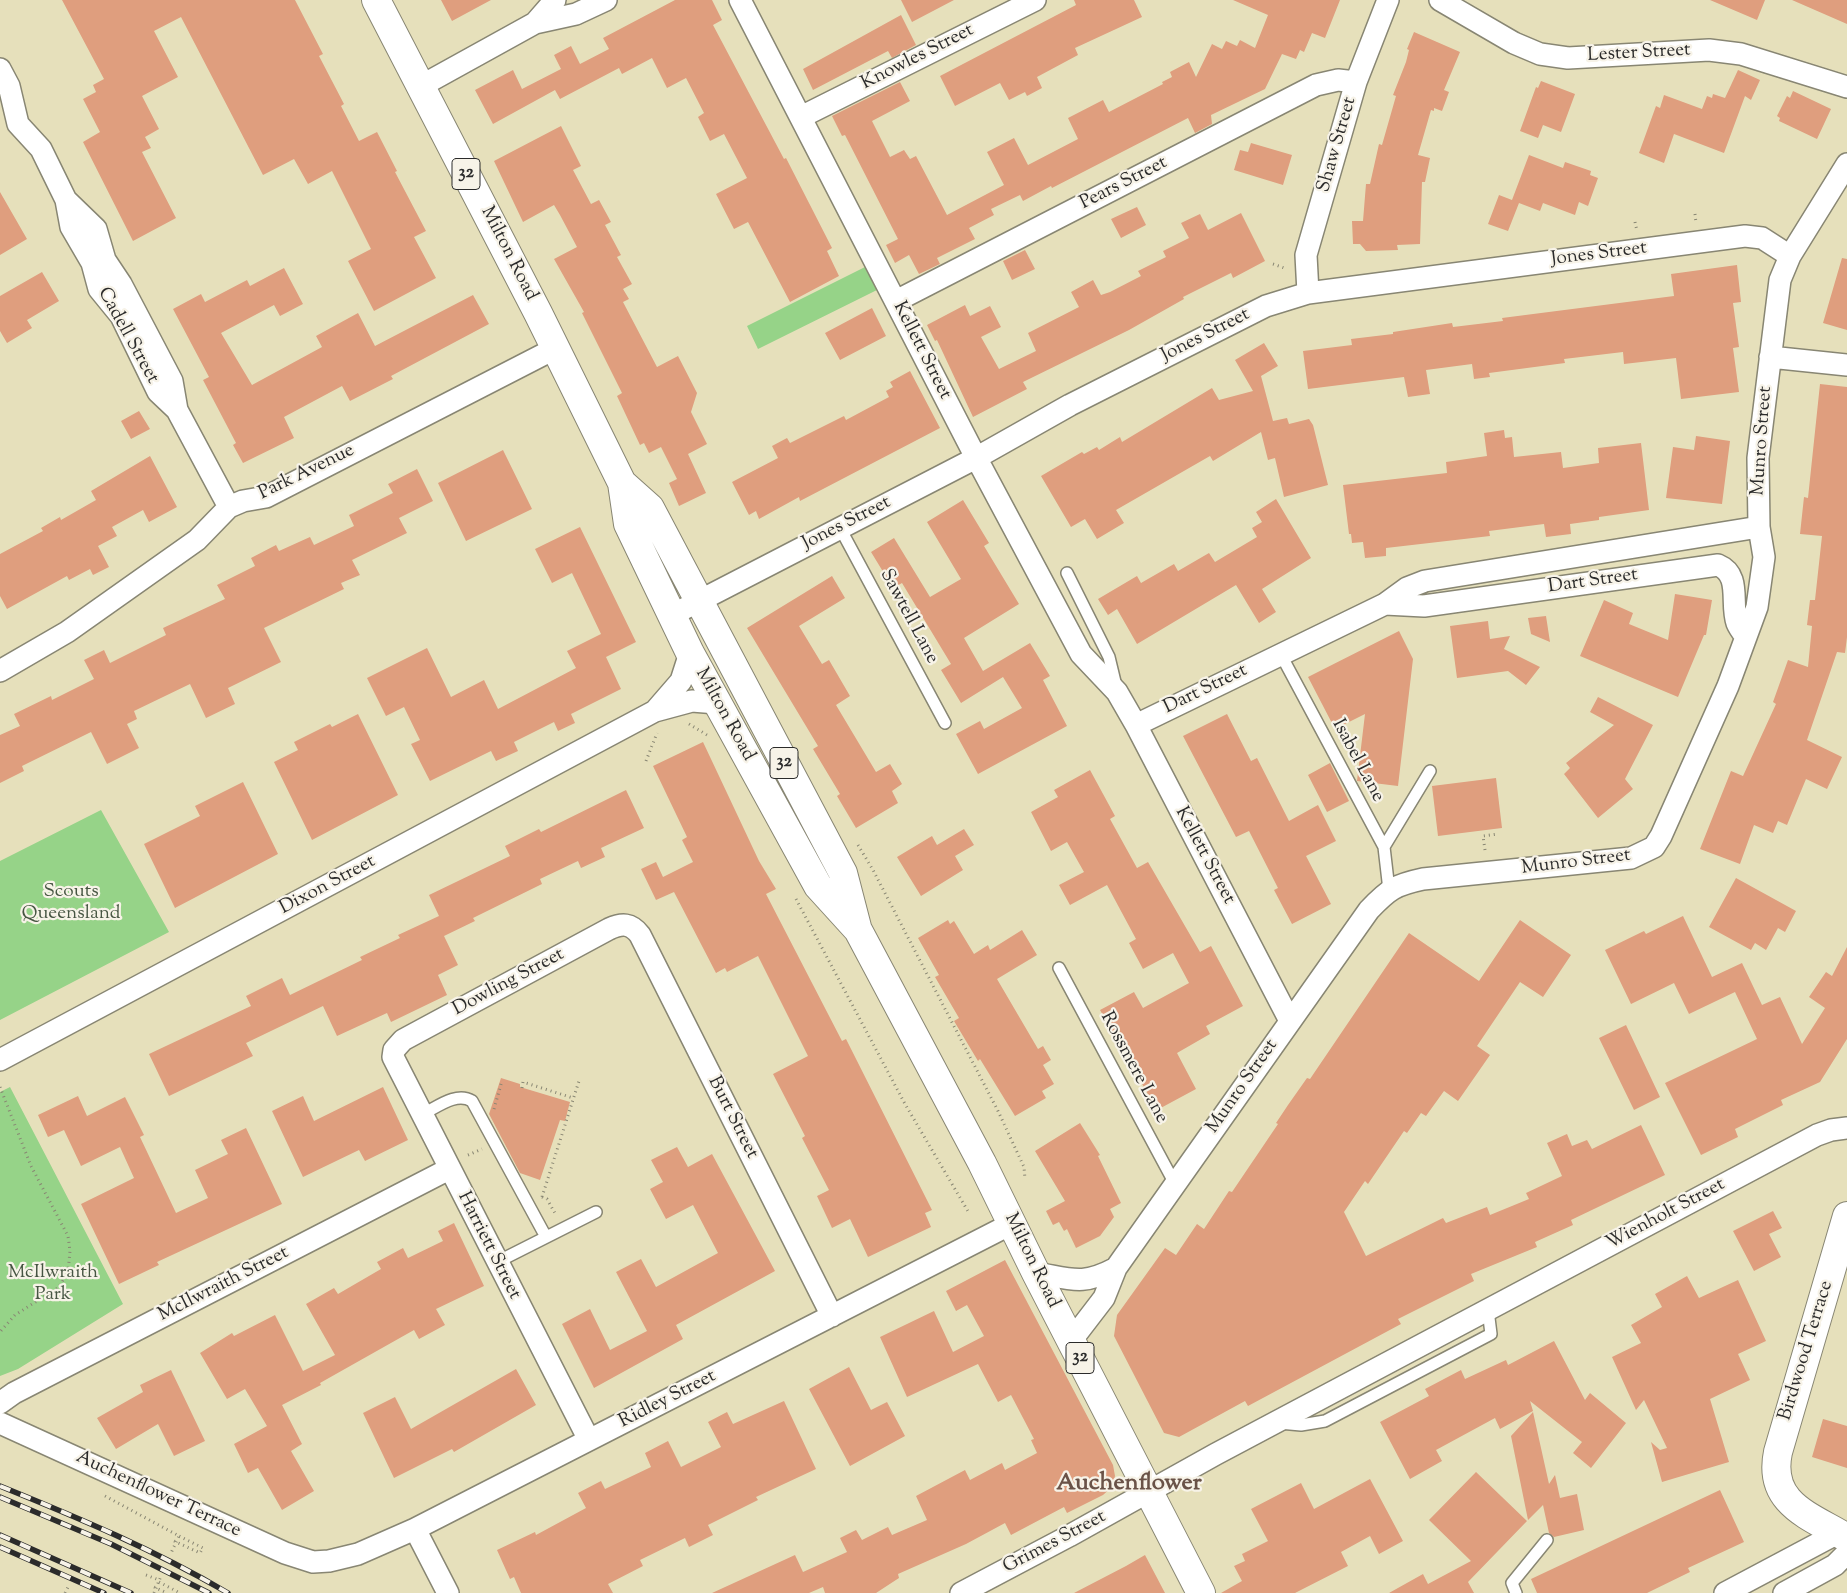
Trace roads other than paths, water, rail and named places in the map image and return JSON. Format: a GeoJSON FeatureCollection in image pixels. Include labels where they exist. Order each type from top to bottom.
{"type":"FeatureCollection","features":[{"type":"Feature","properties":{"kind":"main road","name":"Milton Road"},"geometry":{"type":"LineString","coordinates":[[376,0],[556,348],[622,483],[628,524],[690,653],[818,886],[858,930]]}},
{"type":"Feature","properties":{"kind":"main road","name":"Milton Road"},"geometry":{"type":"LineString","coordinates":[[622,483],[650,508],[843,873],[858,930],[1013,1223],[1036,1273],[1201,1593]]}},
{"type":"Feature","properties":{"kind":"main road","name":"Birdwood Terrace"},"geometry":{"type":"LineString","coordinates":[[1844,1541],[1795,1508],[1779,1486],[1776,1472],[1778,1452],[1847,1216]]}},
{"type":"Feature","properties":{"kind":"street"},"geometry":{"type":"LineString","coordinates":[[535,23],[555,0]]}},
{"type":"Feature","properties":{"kind":"street"},"geometry":{"type":"LineString","coordinates":[[421,86],[535,23],[576,14],[606,0]]}},
{"type":"Feature","properties":{"kind":"street","name":"Kellett Street"},"geometry":{"type":"LineString","coordinates":[[740,0],[976,458],[1081,654],[1117,692],[1136,725],[1290,1021]]}},
{"type":"Feature","properties":{"kind":"street","name":"Knowles Street"},"geometry":{"type":"LineString","coordinates":[[801,117],[1035,0]]}},
{"type":"Feature","properties":{"kind":"street","name":"Shaw Street"},"geometry":{"type":"LineString","coordinates":[[1308,293],[1306,254],[1356,82],[1388,0]]}},
{"type":"Feature","properties":{"kind":"street","name":"Lester Street"},"geometry":{"type":"LineString","coordinates":[[1440,0],[1514,43],[1540,54],[1568,58],[1717,51],[1741,54],[1847,87]]}},
{"type":"Feature","properties":{"kind":"street","name":"Cadell Street"},"geometry":{"type":"LineString","coordinates":[[0,69],[8,86],[9,128],[41,149],[66,200],[96,229],[103,255],[130,318],[172,381],[177,410],[229,507]]}},
{"type":"Feature","properties":{"kind":"street","name":"Pears Street"},"geometry":{"type":"LineString","coordinates":[[896,302],[1316,85],[1338,80],[1356,82]]}},
{"type":"Feature","properties":{"kind":"street","name":"Munro Street"},"geometry":{"type":"LineString","coordinates":[[1071,1341],[1104,1298],[1116,1268],[1175,1184],[1369,910],[1389,890],[1405,883],[1423,879],[1631,858],[1654,847],[1661,836],[1724,695],[1757,607],[1764,557],[1759,526],[1758,458],[1780,280],[1790,256],[1847,164]]}},
{"type":"Feature","properties":{"kind":"street","name":"Jones Street"},"geometry":{"type":"LineString","coordinates":[[672,615],[976,458],[1070,405],[1266,306],[1308,293],[1745,236],[1762,238],[1790,256]]}},
{"type":"Feature","properties":{"kind":"street","name":"Park Avenue"},"geometry":{"type":"LineString","coordinates":[[0,671],[67,632],[197,540],[229,507],[243,501],[266,497],[556,348]]}},
{"type":"Feature","properties":{"kind":"street"},"geometry":{"type":"LineString","coordinates":[[1770,357],[1847,365]]}},
{"type":"Feature","properties":{"kind":"street","name":"Dart Street"},"geometry":{"type":"LineString","coordinates":[[1136,725],[1280,653],[1385,604],[1408,588],[1425,581],[1759,526]]}},
{"type":"Feature","properties":{"kind":"street","name":"Dart Street"},"geometry":{"type":"LineString","coordinates":[[1385,604],[1424,606],[1718,565],[1727,569],[1732,576],[1735,615],[1738,625],[1746,637]]}},
{"type":"Feature","properties":{"kind":"street","name":"Dixon Street"},"geometry":{"type":"LineString","coordinates":[[657,719],[681,680],[690,653]]}},
{"type":"Feature","properties":{"kind":"street","name":"Dixon Street"},"geometry":{"type":"LineString","coordinates":[[0,1060],[692,701],[717,703]]}},
{"type":"Feature","properties":{"kind":"street","name":"Dowling Street"},"geometry":{"type":"LineString","coordinates":[[394,1050],[403,1040],[600,934],[619,925],[628,925]]}},
{"type":"Feature","properties":{"kind":"street","name":"Burt Street"},"geometry":{"type":"LineString","coordinates":[[628,925],[634,928],[640,935],[832,1316]]}},
{"type":"Feature","properties":{"kind":"street","name":"Harriett Street"},"geometry":{"type":"LineString","coordinates":[[394,1050],[395,1065],[589,1440]]}},
{"type":"Feature","properties":{"kind":"street","name":"Wienholt Street"},"geometry":{"type":"LineString","coordinates":[[1148,1492],[1275,1422],[1817,1135],[1831,1130],[1847,1128]]}},
{"type":"Feature","properties":{"kind":"street","name":"McIlwraith Street"},"geometry":{"type":"LineString","coordinates":[[0,1403],[14,1393],[449,1169]]}},
{"type":"Feature","properties":{"kind":"street","name":"Ridley Street"},"geometry":{"type":"LineString","coordinates":[[317,1563],[358,1554],[415,1529],[1013,1223]]}},
{"type":"Feature","properties":{"kind":"street"},"geometry":{"type":"LineString","coordinates":[[1036,1273],[1080,1281],[1096,1278],[1116,1268]]}},
{"type":"Feature","properties":{"kind":"street","name":"Auchenflower Terrace"},"geometry":{"type":"LineString","coordinates":[[0,1422],[285,1553],[317,1563]]}},
{"type":"Feature","properties":{"kind":"street","name":"Grimes Street"},"geometry":{"type":"LineString","coordinates":[[961,1593],[1148,1492]]}},
{"type":"Feature","properties":{"kind":"street"},"geometry":{"type":"LineString","coordinates":[[415,1529],[448,1593]]}},
{"type":"Feature","properties":{"kind":"street"},"geometry":{"type":"LineString","coordinates":[[1725,1593],[1844,1541]]}},
{"type":"Feature","properties":{"kind":"street"},"geometry":{"type":"LineString","coordinates":[[1784,1593],[1835,1565],[1844,1541]]}},
{"type":"Feature","properties":{"kind":"lane","name":"Sawtell Lane"},"geometry":{"type":"LineString","coordinates":[[840,528],[945,723]]}},
{"type":"Feature","properties":{"kind":"lane","name":"Kellett Street"},"geometry":{"type":"LineString","coordinates":[[1067,573],[1109,657],[1117,692]]}},
{"type":"Feature","properties":{"kind":"lane","name":"Isabel Lane"},"geometry":{"type":"LineString","coordinates":[[1280,653],[1384,847],[1389,890]]}},
{"type":"Feature","properties":{"kind":"lane"},"geometry":{"type":"LineString","coordinates":[[1384,847],[1430,771]]}},
{"type":"Feature","properties":{"kind":"lane","name":"Rossmere Lane"},"geometry":{"type":"LineString","coordinates":[[1060,968],[1175,1184]]}},
{"type":"Feature","properties":{"kind":"lane"},"geometry":{"type":"LineString","coordinates":[[421,1115],[458,1097],[466,1097],[472,1101],[546,1237]]}},
{"type":"Feature","properties":{"kind":"lane"},"geometry":{"type":"LineString","coordinates":[[497,1262],[596,1212]]}},
{"type":"Feature","properties":{"kind":"lane"},"geometry":{"type":"LineString","coordinates":[[1511,1584],[1548,1540]]}},
{"type":"Feature","properties":{"kind":"railway"},"geometry":{"type":"LineString","coordinates":[[0,1486],[116,1535],[228,1593]]}},
{"type":"Feature","properties":{"kind":"railway"},"geometry":{"type":"LineString","coordinates":[[0,1497],[111,1544],[209,1593]]}},
{"type":"Feature","properties":{"kind":"railway"},"geometry":{"type":"LineString","coordinates":[[0,1535],[131,1593]]}},
{"type":"Feature","properties":{"kind":"railway"},"geometry":{"type":"LineString","coordinates":[[0,1547],[104,1593]]}},
{"type":"Feature","properties":{"kind":"district","name":"Auchenflower"},"geometry":{"type":"Point","coordinates":[1129,1485]}},
{"type":"Feature","properties":{"kind":"park label","name":"Scouts Queensland"},"geometry":{"type":"Point","coordinates":[71,904]}},
{"type":"Feature","properties":{"kind":"park label","name":"McIlwraith Park"},"geometry":{"type":"Point","coordinates":[53,1285]}}]}
